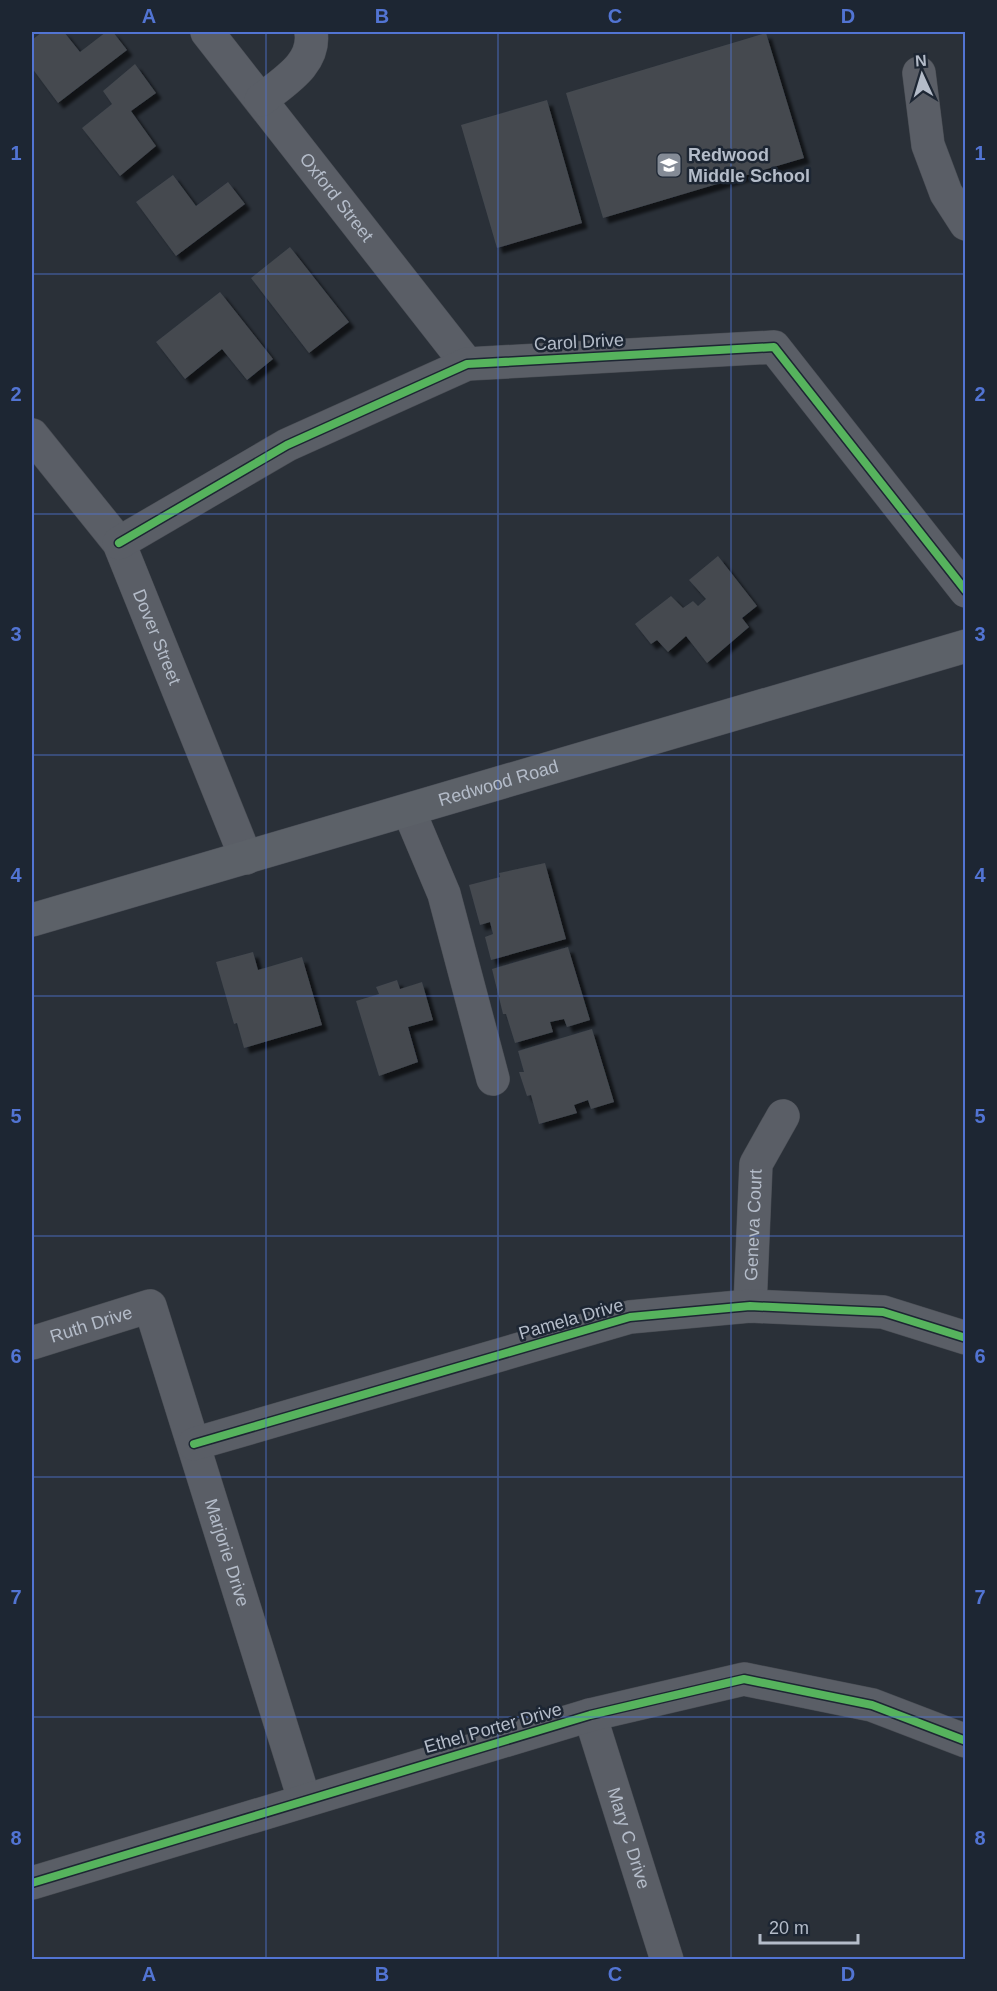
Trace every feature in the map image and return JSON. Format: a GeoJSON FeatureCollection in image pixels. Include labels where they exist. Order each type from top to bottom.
{"type":"FeatureCollection","features":[{"type":"Feature","properties":{"kind":"main road","name":"Redwood Road"},"geometry":{"type":"LineString","coordinates":[[32,920],[966,646]]}},
{"type":"Feature","properties":{"kind":"street","name":"Oxford Street"},"geometry":{"type":"LineString","coordinates":[[207,32],[466,364]]}},
{"type":"Feature","properties":{"kind":"street"},"geometry":{"type":"LineString","coordinates":[[261,100],[304,65],[313,44],[311,32]]}},
{"type":"Feature","properties":{"kind":"street"},"geometry":{"type":"LineString","coordinates":[[919,73],[928,145],[946,193],[966,224]]}},
{"type":"Feature","properties":{"kind":"street","name":"Carol Drive"},"geometry":{"type":"LineString","coordinates":[[119,543],[287,445],[466,364],[774,347],[966,591]]}},
{"type":"Feature","properties":{"kind":"street","name":"Dover Street"},"geometry":{"type":"LineString","coordinates":[[32,435],[119,543],[246,858]]}},
{"type":"Feature","properties":{"kind":"street"},"geometry":{"type":"LineString","coordinates":[[409,811],[444,894],[493,1079]]}},
{"type":"Feature","properties":{"kind":"street","name":"Geneva Court"},"geometry":{"type":"LineString","coordinates":[[750,1306],[756,1164],[783,1116]]}},
{"type":"Feature","properties":{"kind":"street","name":"Marjorie Drive"},"geometry":{"type":"LineString","coordinates":[[150,1306],[195,1444],[304,1799]]}},
{"type":"Feature","properties":{"kind":"street","name":"Ruth Drive"},"geometry":{"type":"LineString","coordinates":[[32,1343],[150,1306]]}},
{"type":"Feature","properties":{"kind":"street","name":"Pamela Drive"},"geometry":{"type":"LineString","coordinates":[[195,1444],[630,1317],[750,1306],[883,1312],[966,1338]]}},
{"type":"Feature","properties":{"kind":"street","name":"Ethel Porter Drive"},"geometry":{"type":"LineString","coordinates":[[32,1883],[304,1799],[590,1715],[744,1679],[872,1705],[966,1742]]}},
{"type":"Feature","properties":{"kind":"street","name":"Mary C Drive"},"geometry":{"type":"LineString","coordinates":[[590,1715],[667,1959]]}},
{"type":"Feature","properties":{"kind":"building"},"geometry":{"type":"Polygon","coordinates":[[[42,32],[64,32],[80,52],[106,32],[113,32],[127,50],[58,103],[32,68],[32,40],[42,32]]]}},
{"type":"Feature","properties":{"kind":"building"},"geometry":{"type":"Polygon","coordinates":[[[766,33],[804,158],[603,218],[566,93],[766,33]]]}},
{"type":"Feature","properties":{"kind":"building"},"geometry":{"type":"Polygon","coordinates":[[[135,64],[156,93],[131,111],[156,146],[120,176],[82,128],[112,104],[103,91],[135,64]]]}},
{"type":"Feature","properties":{"kind":"building"},"geometry":{"type":"Polygon","coordinates":[[[547,100],[582,223],[497,248],[461,125],[547,100]]]}},
{"type":"Feature","properties":{"kind":"building"},"geometry":{"type":"Polygon","coordinates":[[[173,175],[196,206],[228,182],[245,204],[176,256],[136,202],[173,175]]]}},
{"type":"Feature","properties":{"kind":"building"},"geometry":{"type":"Polygon","coordinates":[[[290,247],[349,322],[309,353],[251,278],[290,247]]]}},
{"type":"Feature","properties":{"kind":"building"},"geometry":{"type":"Polygon","coordinates":[[[220,292],[273,359],[247,380],[222,349],[185,379],[156,342],[220,292]]]}},
{"type":"Feature","properties":{"kind":"building"},"geometry":{"type":"Polygon","coordinates":[[[718,556],[757,606],[742,618],[749,627],[707,663],[686,636],[668,652],[657,640],[651,644],[635,624],[671,596],[683,608],[693,601],[698,606],[706,599],[689,580],[718,556]]]}},
{"type":"Feature","properties":{"kind":"building"},"geometry":{"type":"Polygon","coordinates":[[[545,863],[566,939],[491,960],[485,937],[493,934],[490,922],[480,925],[469,885],[500,877],[499,873],[545,863]]]}},
{"type":"Feature","properties":{"kind":"building"},"geometry":{"type":"Polygon","coordinates":[[[568,947],[590,1020],[567,1027],[564,1019],[550,1022],[553,1032],[515,1043],[506,1014],[503,1014],[492,969],[568,947]]]}},
{"type":"Feature","properties":{"kind":"building"},"geometry":{"type":"Polygon","coordinates":[[[253,952],[258,970],[302,957],[322,1025],[244,1048],[237,1023],[234,1024],[216,962],[253,952]]]}},
{"type":"Feature","properties":{"kind":"building"},"geometry":{"type":"Polygon","coordinates":[[[397,980],[400,989],[422,982],[433,1020],[408,1027],[418,1062],[379,1076],[356,1001],[379,994],[376,987],[397,980]]]}},
{"type":"Feature","properties":{"kind":"building"},"geometry":{"type":"Polygon","coordinates":[[[592,1029],[614,1102],[591,1109],[588,1100],[574,1105],[577,1113],[539,1124],[531,1095],[527,1096],[519,1072],[524,1072],[518,1051],[592,1029]]]}},
{"type":"Feature","properties":{"kind":"cycle path"},"geometry":{"type":"LineString","coordinates":[[119,543],[287,445],[467,364],[774,347],[966,591]]}},
{"type":"Feature","properties":{"kind":"cycle path"},"geometry":{"type":"LineString","coordinates":[[194,1444],[630,1317],[750,1306],[883,1312],[966,1338]]}},
{"type":"Feature","properties":{"kind":"cycle path"},"geometry":{"type":"LineString","coordinates":[[32,1883],[590,1715],[744,1679],[872,1705],[966,1741]]}},
{"type":"Feature","properties":{"kind":"place","name":"Redwood Middle School"},"geometry":{"type":"Point","coordinates":[669,165]}}]}
